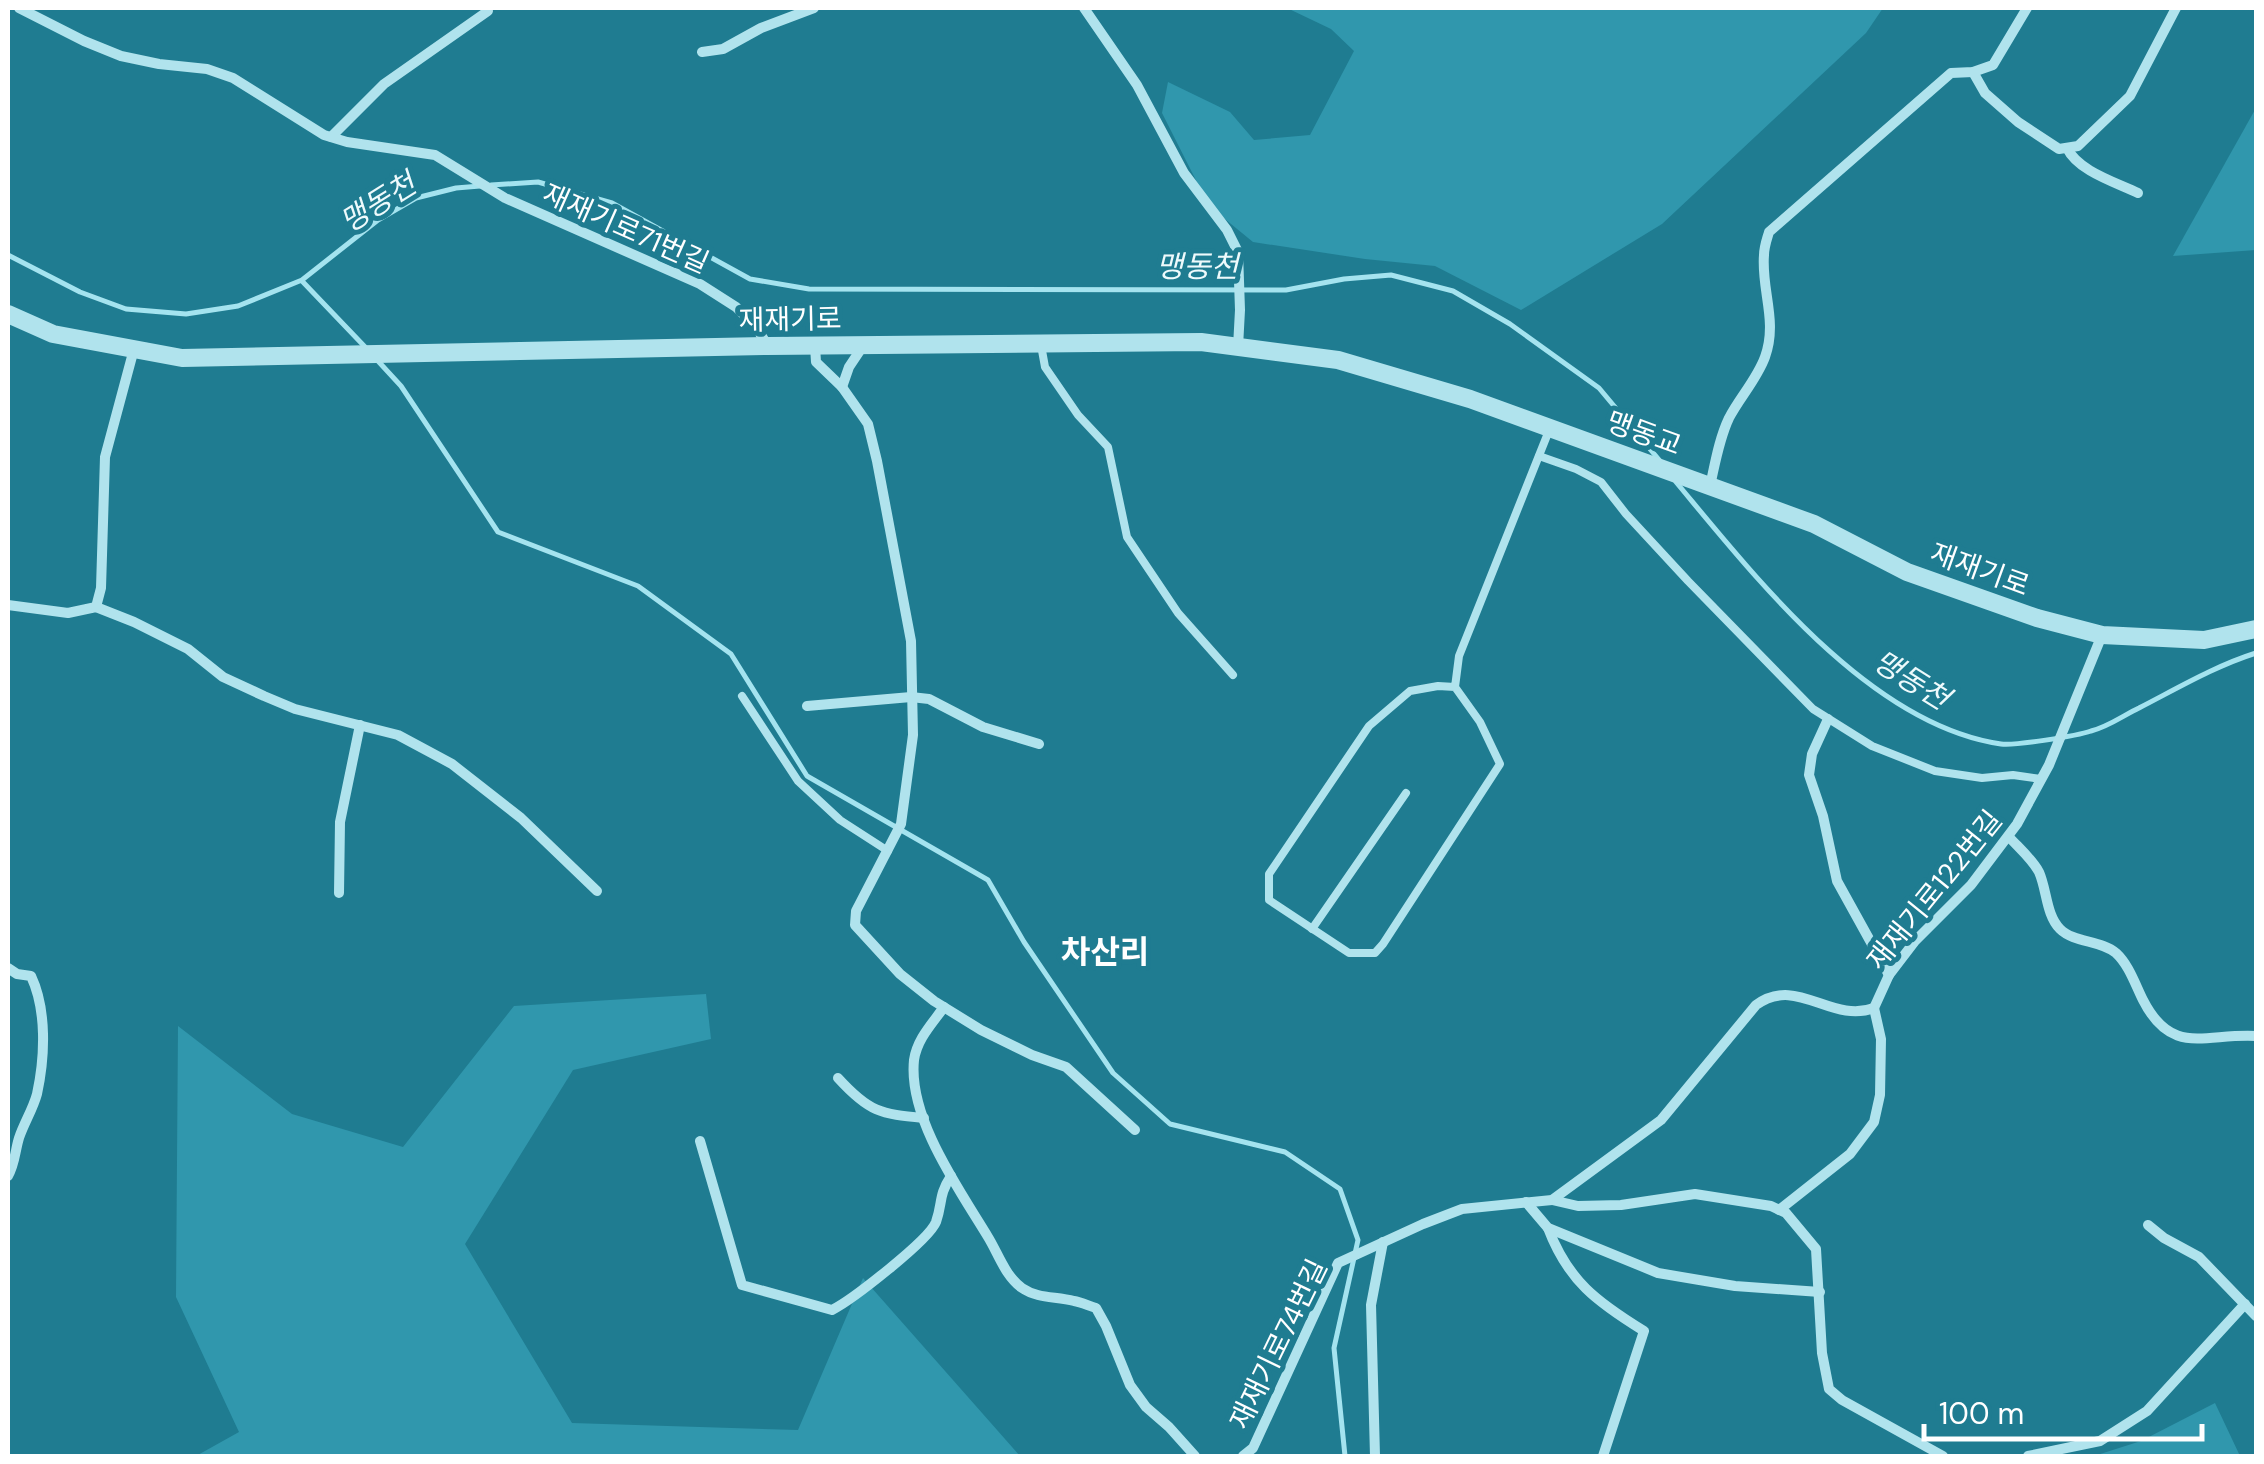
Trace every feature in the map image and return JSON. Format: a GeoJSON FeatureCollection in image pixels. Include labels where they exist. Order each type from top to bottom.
{"type":"FeatureCollection","features":[{"type":"Feature","properties":{"kind":"street"},"geometry":{"type":"LineString","coordinates":[[19,8],[38,11],[84,42],[121,56],[207,69],[233,78],[330,137],[384,84],[488,11]]}},
{"type":"Feature","properties":{"kind":"street"},"geometry":{"type":"LineString","coordinates":[[702,52],[723,50],[760,28],[814,8]]}},
{"type":"Feature","properties":{"kind":"street"},"geometry":{"type":"LineString","coordinates":[[1084,8],[1137,85],[1184,173],[1227,230],[1238,252],[1238,347]]}},
{"type":"Feature","properties":{"kind":"street"},"geometry":{"type":"LineString","coordinates":[[1706,485],[1729,419],[1766,354],[1771,317],[1764,254],[1769,232],[1951,72],[1972,72],[1993,65],[2027,8]]}},
{"type":"Feature","properties":{"kind":"street"},"geometry":{"type":"LineString","coordinates":[[1972,72],[1984,93],[2018,122],[2059,149],[2078,146],[2130,96],[2176,8]]}},
{"type":"Feature","properties":{"kind":"street","name":"재재기로71번길"},"geometry":{"type":"LineString","coordinates":[[330,137],[436,155],[504,198],[700,284],[736,307],[768,346]]}},
{"type":"Feature","properties":{"kind":"street"},"geometry":{"type":"LineString","coordinates":[[2067,148],[2083,166],[2138,193]]}},
{"type":"Feature","properties":{"kind":"street","name":"재재기로"},"geometry":{"type":"LineString","coordinates":[[8,314],[52,334],[182,358],[1201,342],[1338,360],[1470,399],[1559,431]]}},
{"type":"Feature","properties":{"kind":"street"},"geometry":{"type":"LineString","coordinates":[[814,346],[816,362],[842,387],[868,424],[911,641],[913,735],[901,824],[856,911],[855,925],[900,974],[944,1007],[981,1030],[1066,1067],[1135,1130]]}},
{"type":"Feature","properties":{"kind":"street"},"geometry":{"type":"LineString","coordinates":[[842,387],[863,346]]}},
{"type":"Feature","properties":{"kind":"street"},"geometry":{"type":"LineString","coordinates":[[96,607],[101,588],[105,458],[134,349]]}},
{"type":"Feature","properties":{"kind":"street","name":"맹동교"},"geometry":{"type":"LineString","coordinates":[[1559,431],[1706,485]]}},
{"type":"Feature","properties":{"kind":"street","name":"재재기로"},"geometry":{"type":"LineString","coordinates":[[1706,485],[1814,524],[1907,572],[2037,618],[2102,635],[2204,640],[2256,629]]}},
{"type":"Feature","properties":{"kind":"street"},"geometry":{"type":"LineString","coordinates":[[8,605],[68,612],[96,607],[188,649],[224,677],[264,696],[295,709],[398,735],[452,764],[521,818],[596,891]]}},
{"type":"Feature","properties":{"kind":"street","name":"재재기로122번길"},"geometry":{"type":"LineString","coordinates":[[1874,1008],[1889,975],[1915,940],[1971,886],[2008,837],[2048,765],[2102,635]]}},
{"type":"Feature","properties":{"kind":"street"},"geometry":{"type":"LineString","coordinates":[[808,706],[929,699],[983,727],[1039,744]]}},
{"type":"Feature","properties":{"kind":"street"},"geometry":{"type":"LineString","coordinates":[[1828,719],[1812,754],[1810,775],[1836,881],[1889,975]]}},
{"type":"Feature","properties":{"kind":"street"},"geometry":{"type":"LineString","coordinates":[[339,893],[340,822],[360,725]]}},
{"type":"Feature","properties":{"kind":"street"},"geometry":{"type":"LineString","coordinates":[[2008,837],[2036,866],[2052,916],[2062,932],[2115,952],[2158,1025],[2180,1038],[2256,1036]]}},
{"type":"Feature","properties":{"kind":"street"},"geometry":{"type":"LineString","coordinates":[[8,968],[31,976],[39,992],[43,1038],[36,1096],[8,1176]]}},
{"type":"Feature","properties":{"kind":"street"},"geometry":{"type":"LineString","coordinates":[[1552,1200],[1661,1120],[1756,1005],[1768,997],[1796,996],[1861,1013],[1874,1008],[1881,1039],[1880,1095],[1874,1122],[1850,1154],[1779,1210],[1816,1250],[1822,1354],[1829,1389],[1943,1456]]}},
{"type":"Feature","properties":{"kind":"street"},"geometry":{"type":"LineString","coordinates":[[944,1007],[917,1044],[914,1065],[917,1097],[951,1176],[1012,1280],[1042,1297],[1096,1308],[1130,1385],[1146,1407],[1195,1456]]}},
{"type":"Feature","properties":{"kind":"street"},"geometry":{"type":"LineString","coordinates":[[838,1078],[859,1101],[885,1114],[924,1118]]}},
{"type":"Feature","properties":{"kind":"street"},"geometry":{"type":"LineString","coordinates":[[700,1141],[742,1285],[832,1310],[860,1292],[935,1225],[941,1192],[951,1176]]}},
{"type":"Feature","properties":{"kind":"street","name":"재재기로74번길"},"geometry":{"type":"LineString","coordinates":[[1243,1456],[1252,1448],[1338,1262],[1366,1248],[1462,1209],[1526,1202],[1552,1200],[1578,1206],[1620,1206],[1696,1194],[1779,1210]]}},
{"type":"Feature","properties":{"kind":"street"},"geometry":{"type":"LineString","coordinates":[[1526,1202],[1548,1228],[1565,1266],[1602,1305],[1644,1331],[1604,1456]]}},
{"type":"Feature","properties":{"kind":"street"},"geometry":{"type":"LineString","coordinates":[[2148,1226],[2200,1257],[2256,1316]]}},
{"type":"Feature","properties":{"kind":"street"},"geometry":{"type":"LineString","coordinates":[[1548,1228],[1658,1273],[1735,1286],[1820,1292]]}},
{"type":"Feature","properties":{"kind":"street"},"geometry":{"type":"LineString","coordinates":[[1375,1456],[1371,1305],[1384,1242]]}},
{"type":"Feature","properties":{"kind":"street"},"geometry":{"type":"LineString","coordinates":[[2028,1456],[2100,1441],[2146,1410],[2245,1304]]}},
{"type":"Feature","properties":{"kind":"lane"},"geometry":{"type":"LineString","coordinates":[[1040,344],[1046,367],[1078,414],[1108,447],[1127,537],[1178,613],[1233,675]]}},
{"type":"Feature","properties":{"kind":"lane"},"geometry":{"type":"LineString","coordinates":[[1455,687],[1410,692],[1369,726],[1269,874],[1270,900],[1349,952],[1374,953],[1383,944],[1500,764],[1480,722],[1455,687],[1459,656],[1539,456],[1559,431]]}},
{"type":"Feature","properties":{"kind":"lane"},"geometry":{"type":"LineString","coordinates":[[1539,456],[1600,482],[1688,582],[1813,710],[1872,746],[1935,771],[1982,778],[2013,774],[2041,779]]}},
{"type":"Feature","properties":{"kind":"lane"},"geometry":{"type":"LineString","coordinates":[[742,696],[798,781],[840,820],[891,845]]}},
{"type":"Feature","properties":{"kind":"lane"},"geometry":{"type":"LineString","coordinates":[[1312,928],[1406,793]]}},
{"type":"Feature","properties":{"kind":"shaded area"},"geometry":{"type":"Polygon","coordinates":[[[1287,8],[1883,8],[1866,33],[1662,224],[1521,310],[1435,266],[1253,242],[1209,206],[1162,113],[1168,82],[1230,112],[1254,140],[1310,135],[1354,51],[1331,29],[1287,8]]]}},
{"type":"Feature","properties":{"kind":"shaded area"},"geometry":{"type":"Polygon","coordinates":[[[2256,108],[2256,250],[2173,256],[2256,108]]]}},
{"type":"Feature","properties":{"kind":"shaded area"},"geometry":{"type":"Polygon","coordinates":[[[706,994],[711,1039],[573,1070],[465,1244],[572,1423],[798,1430],[863,1278],[1020,1456],[196,1456],[239,1432],[176,1297],[178,1026],[292,1114],[403,1147],[514,1006],[706,994]]]}},
{"type":"Feature","properties":{"kind":"shaded area"},"geometry":{"type":"Polygon","coordinates":[[[2215,1403],[2240,1456],[2094,1456],[2141,1441],[2215,1403]]]}},
{"type":"Feature","properties":{"kind":"waterway","name":"맹동천"},"geometry":{"type":"LineString","coordinates":[[491,185],[538,182],[612,203],[750,279],[809,289],[1286,290],[1391,275],[1453,291],[1510,324],[1599,388],[1660,461]]}},
{"type":"Feature","properties":{"kind":"waterway","name":"맹동천"},"geometry":{"type":"LineString","coordinates":[[8,255],[80,292],[126,309],[186,314],[238,306],[302,280],[378,220],[416,198],[480,186]]}},
{"type":"Feature","properties":{"kind":"waterway"},"geometry":{"type":"LineString","coordinates":[[302,281],[367,349]]}},
{"type":"Feature","properties":{"kind":"waterway"},"geometry":{"type":"LineString","coordinates":[[378,361],[401,386],[498,532],[638,586],[731,654],[807,776],[988,880],[1024,942],[1113,1073],[1170,1124],[1285,1152],[1340,1189],[1358,1240],[1334,1348],[1345,1456]]}},
{"type":"Feature","properties":{"kind":"waterway","name":"맹동천"},"geometry":{"type":"LineString","coordinates":[[1676,482],[1742,561],[1819,642],[1906,709],[1953,731],[2001,744],[2084,733],[2256,653]]}},
{"type":"Feature","properties":{"kind":"district","name":"차산리"},"geometry":{"type":"Point","coordinates":[1105,952]}}]}
